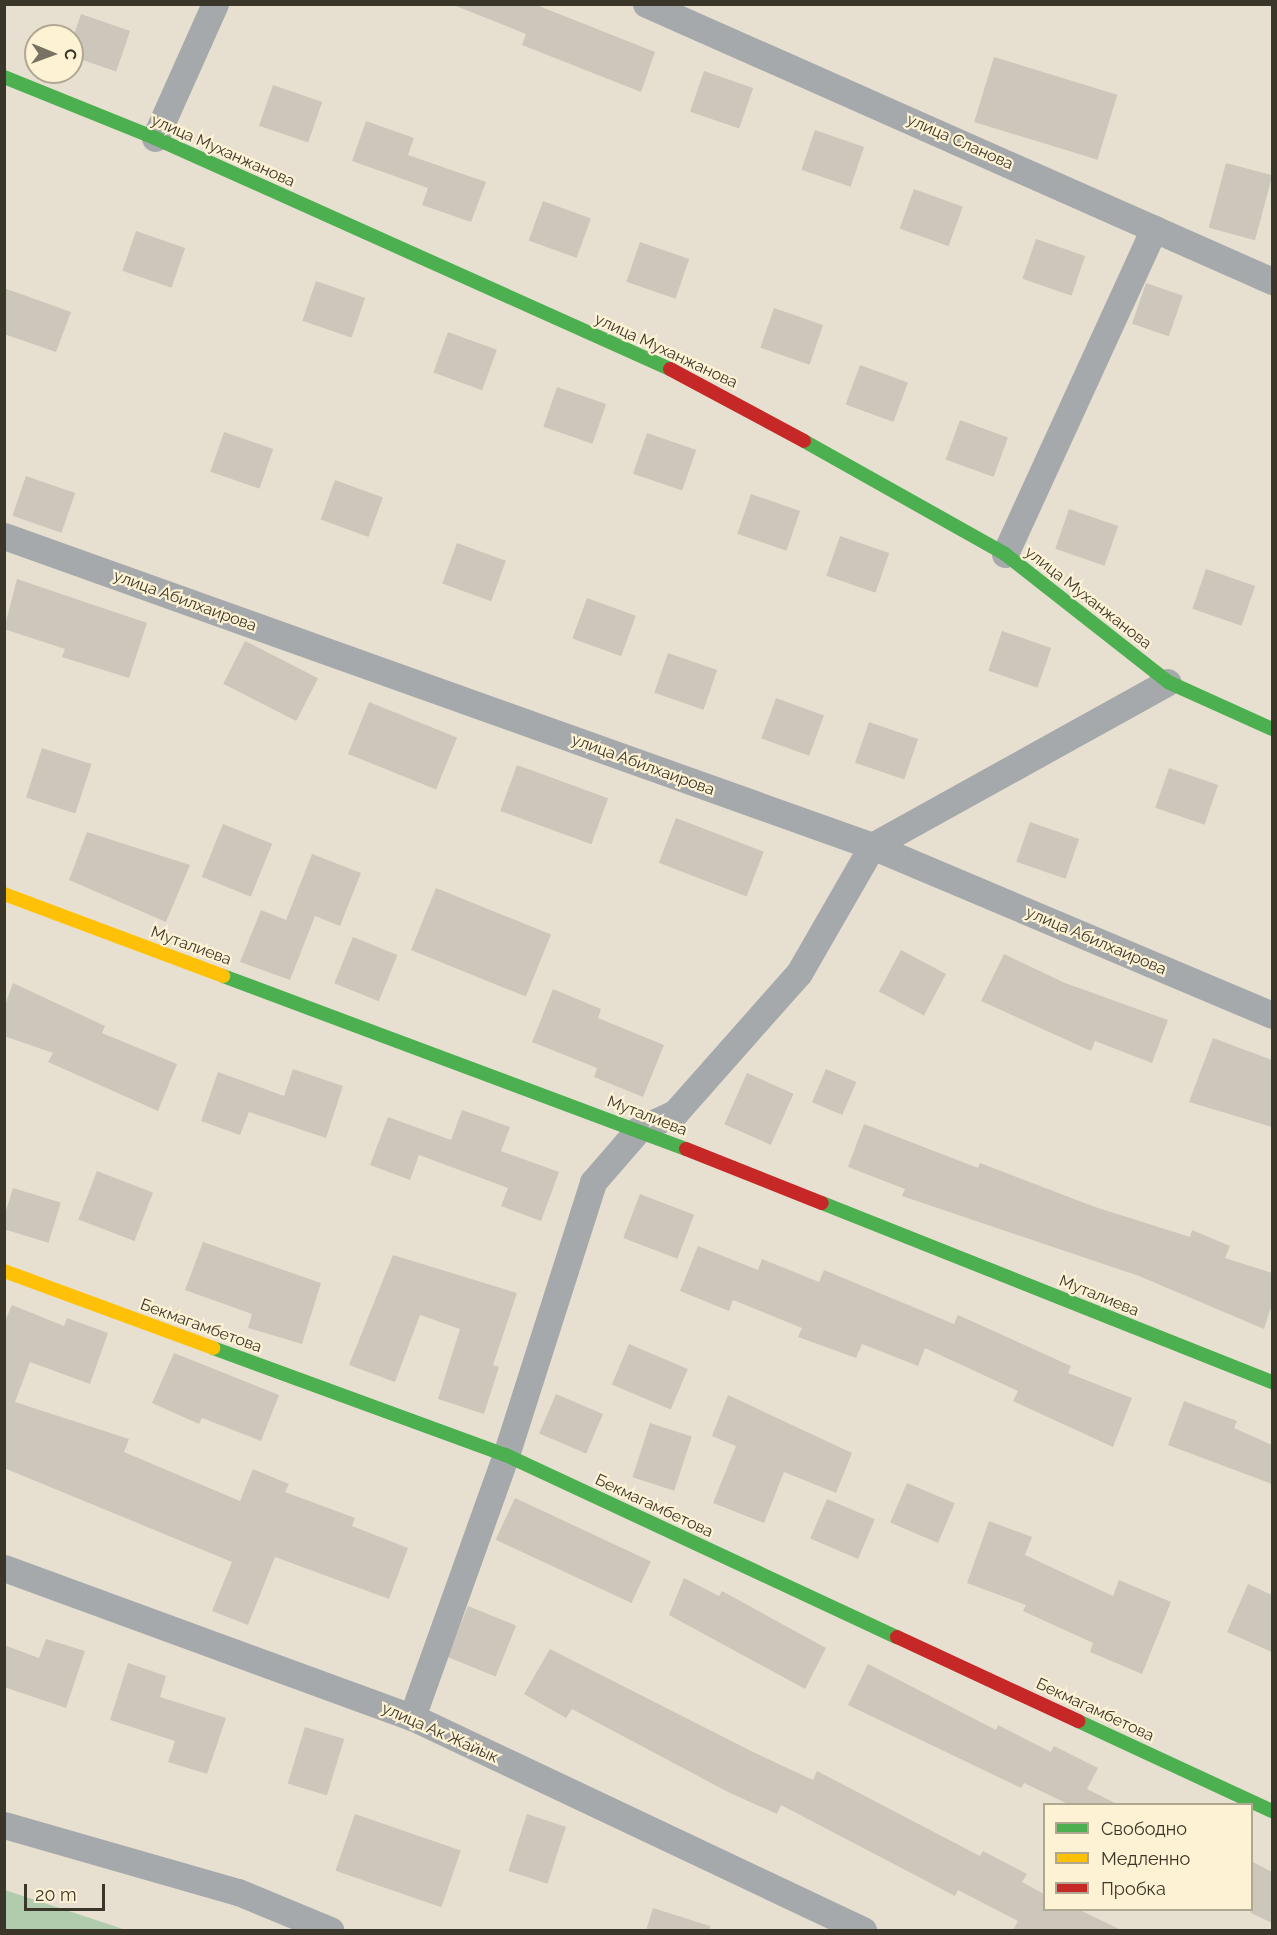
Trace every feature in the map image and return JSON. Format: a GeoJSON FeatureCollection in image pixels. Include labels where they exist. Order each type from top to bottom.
{"type":"FeatureCollection","features":[{"type":"Feature","properties":{"kind":"street"},"geometry":{"type":"LineString","coordinates":[[155,138],[215,4]]}},
{"type":"Feature","properties":{"kind":"street","name":"улица Сланова"},"geometry":{"type":"LineString","coordinates":[[646,4],[1272,281]]}},
{"type":"Feature","properties":{"kind":"street","name":"улица Муханжанова"},"geometry":{"type":"LineString","coordinates":[[4,77],[155,138],[703,384],[1005,554],[1168,682],[1272,729]]}},
{"type":"Feature","properties":{"kind":"street"},"geometry":{"type":"LineString","coordinates":[[1005,554],[1154,228]]}},
{"type":"Feature","properties":{"kind":"street","name":"улица Абилхаирова"},"geometry":{"type":"LineString","coordinates":[[4,536],[872,846],[1272,1015]]}},
{"type":"Feature","properties":{"kind":"street"},"geometry":{"type":"LineString","coordinates":[[412,1717],[506,1455],[593,1182],[638,1130],[675,1113],[799,974],[872,846],[1168,682]]}},
{"type":"Feature","properties":{"kind":"street","name":"Муталиева"},"geometry":{"type":"LineString","coordinates":[[4,894],[638,1130],[1272,1382]]}},
{"type":"Feature","properties":{"kind":"street","name":"Бекмагамбетова"},"geometry":{"type":"LineString","coordinates":[[4,1271],[506,1455],[1272,1811]]}},
{"type":"Feature","properties":{"kind":"street","name":"улица Ак Жайык"},"geometry":{"type":"LineString","coordinates":[[4,1568],[412,1717],[863,1930]]}},
{"type":"Feature","properties":{"kind":"street"},"geometry":{"type":"LineString","coordinates":[[4,1825],[238,1892],[330,1930]]}},
{"type":"Feature","properties":{"kind":"green space"},"geometry":{"type":"Polygon","coordinates":[[[5,1890],[126,1930],[5,1930],[5,1890]]]}},
{"type":"Feature","properties":{"kind":"building"},"geometry":{"type":"Polygon","coordinates":[[[451,4],[534,4],[655,52],[641,92],[522,45],[526,34],[451,4]]]}},
{"type":"Feature","properties":{"kind":"building"},"geometry":{"type":"Polygon","coordinates":[[[81,14],[130,31],[116,72],[84,61],[84,24],[78,24],[81,14]]]}},
{"type":"Feature","properties":{"kind":"building"},"geometry":{"type":"Polygon","coordinates":[[[994,57],[1117,95],[1097,160],[974,122],[994,57]]]}},
{"type":"Feature","properties":{"kind":"building"},"geometry":{"type":"Polygon","coordinates":[[[704,71],[753,88],[739,129],[690,112],[704,71]]]}},
{"type":"Feature","properties":{"kind":"building"},"geometry":{"type":"Polygon","coordinates":[[[273,85],[322,102],[308,143],[259,126],[273,85]]]}},
{"type":"Feature","properties":{"kind":"building"},"geometry":{"type":"Polygon","coordinates":[[[366,121],[414,138],[408,155],[486,182],[471,222],[422,205],[428,188],[352,161],[366,121]]]}},
{"type":"Feature","properties":{"kind":"building"},"geometry":{"type":"Polygon","coordinates":[[[815,130],[864,147],[850,187],[801,170],[815,130]]]}},
{"type":"Feature","properties":{"kind":"building"},"geometry":{"type":"Polygon","coordinates":[[[1226,163],[1272,175],[1255,240],[1209,228],[1226,163]]]}},
{"type":"Feature","properties":{"kind":"building"},"geometry":{"type":"Polygon","coordinates":[[[914,189],[963,207],[948,246],[900,228],[914,189]]]}},
{"type":"Feature","properties":{"kind":"building"},"geometry":{"type":"Polygon","coordinates":[[[543,201],[591,218],[577,258],[529,240],[543,201]]]}},
{"type":"Feature","properties":{"kind":"building"},"geometry":{"type":"Polygon","coordinates":[[[136,231],[185,248],[171,288],[122,271],[136,231]]]}},
{"type":"Feature","properties":{"kind":"building"},"geometry":{"type":"Polygon","coordinates":[[[1036,239],[1085,256],[1071,296],[1022,279],[1036,239]]]}},
{"type":"Feature","properties":{"kind":"building"},"geometry":{"type":"Polygon","coordinates":[[[640,242],[689,259],[675,299],[626,282],[640,242]]]}},
{"type":"Feature","properties":{"kind":"building"},"geometry":{"type":"Polygon","coordinates":[[[316,281],[365,298],[351,338],[302,321],[316,281]]]}},
{"type":"Feature","properties":{"kind":"building"},"geometry":{"type":"Polygon","coordinates":[[[1146,283],[1183,296],[1169,336],[1132,324],[1146,283]]]}},
{"type":"Feature","properties":{"kind":"building"},"geometry":{"type":"Polygon","coordinates":[[[4,288],[71,312],[56,352],[4,334],[4,288]]]}},
{"type":"Feature","properties":{"kind":"building"},"geometry":{"type":"Polygon","coordinates":[[[774,308],[823,325],[809,365],[760,348],[774,308]]]}},
{"type":"Feature","properties":{"kind":"building"},"geometry":{"type":"Polygon","coordinates":[[[448,332],[497,350],[482,390],[433,372],[448,332]]]}},
{"type":"Feature","properties":{"kind":"building"},"geometry":{"type":"Polygon","coordinates":[[[860,365],[908,382],[894,422],[846,404],[860,365]]]}},
{"type":"Feature","properties":{"kind":"building"},"geometry":{"type":"Polygon","coordinates":[[[557,387],[606,404],[592,444],[543,427],[557,387]]]}},
{"type":"Feature","properties":{"kind":"building"},"geometry":{"type":"Polygon","coordinates":[[[960,420],[1008,437],[994,477],[946,459],[960,420]]]}},
{"type":"Feature","properties":{"kind":"building"},"geometry":{"type":"Polygon","coordinates":[[[224,432],[273,449],[259,489],[210,472],[224,432]]]}},
{"type":"Feature","properties":{"kind":"building"},"geometry":{"type":"Polygon","coordinates":[[[647,433],[696,450],[682,491],[633,474],[647,433]]]}},
{"type":"Feature","properties":{"kind":"building"},"geometry":{"type":"Polygon","coordinates":[[[26,476],[75,493],[61,533],[12,516],[26,476]]]}},
{"type":"Feature","properties":{"kind":"building"},"geometry":{"type":"Polygon","coordinates":[[[335,480],[383,497],[369,537],[321,519],[335,480]]]}},
{"type":"Feature","properties":{"kind":"building"},"geometry":{"type":"Polygon","coordinates":[[[751,494],[800,511],[786,551],[737,534],[751,494]]]}},
{"type":"Feature","properties":{"kind":"building"},"geometry":{"type":"Polygon","coordinates":[[[1069,509],[1118,526],[1104,566],[1055,549],[1069,509]]]}},
{"type":"Feature","properties":{"kind":"building"},"geometry":{"type":"Polygon","coordinates":[[[840,536],[889,553],[875,593],[826,576],[840,536]]]}},
{"type":"Feature","properties":{"kind":"building"},"geometry":{"type":"Polygon","coordinates":[[[457,543],[506,561],[491,601],[442,583],[457,543]]]}},
{"type":"Feature","properties":{"kind":"building"},"geometry":{"type":"Polygon","coordinates":[[[1206,569],[1255,586],[1241,626],[1192,609],[1206,569]]]}},
{"type":"Feature","properties":{"kind":"building"},"geometry":{"type":"Polygon","coordinates":[[[17,579],[147,623],[129,678],[62,657],[65,649],[4,629],[17,579]]]}},
{"type":"Feature","properties":{"kind":"building"},"geometry":{"type":"Polygon","coordinates":[[[587,598],[636,616],[621,656],[572,638],[587,598]]]}},
{"type":"Feature","properties":{"kind":"building"},"geometry":{"type":"Polygon","coordinates":[[[1002,631],[1051,648],[1037,688],[988,671],[1002,631]]]}},
{"type":"Feature","properties":{"kind":"building"},"geometry":{"type":"Polygon","coordinates":[[[245,641],[318,678],[296,721],[223,684],[245,641]]]}},
{"type":"Feature","properties":{"kind":"building"},"geometry":{"type":"Polygon","coordinates":[[[668,653],[717,670],[703,710],[654,693],[668,653]]]}},
{"type":"Feature","properties":{"kind":"building"},"geometry":{"type":"Polygon","coordinates":[[[776,698],[824,715],[809,756],[761,738],[776,698]]]}},
{"type":"Feature","properties":{"kind":"building"},"geometry":{"type":"Polygon","coordinates":[[[369,702],[457,738],[436,790],[348,754],[369,702]]]}},
{"type":"Feature","properties":{"kind":"building"},"geometry":{"type":"Polygon","coordinates":[[[869,722],[918,739],[904,780],[855,763],[869,722]]]}},
{"type":"Feature","properties":{"kind":"building"},"geometry":{"type":"Polygon","coordinates":[[[42,748],[91,764],[75,814],[26,797],[42,748]]]}},
{"type":"Feature","properties":{"kind":"building"},"geometry":{"type":"Polygon","coordinates":[[[517,765],[608,798],[591,844],[500,811],[517,765]]]}},
{"type":"Feature","properties":{"kind":"building"},"geometry":{"type":"Polygon","coordinates":[[[1169,768],[1218,785],[1204,825],[1155,808],[1169,768]]]}},
{"type":"Feature","properties":{"kind":"building"},"geometry":{"type":"Polygon","coordinates":[[[676,818],[764,852],[747,896],[659,863],[676,818]]]}},
{"type":"Feature","properties":{"kind":"building"},"geometry":{"type":"Polygon","coordinates":[[[1030,822],[1079,839],[1065,879],[1016,862],[1030,822]]]}},
{"type":"Feature","properties":{"kind":"building"},"geometry":{"type":"Polygon","coordinates":[[[223,824],[272,844],[251,897],[202,877],[223,824]]]}},
{"type":"Feature","properties":{"kind":"building"},"geometry":{"type":"Polygon","coordinates":[[[87,832],[190,865],[166,922],[69,880],[87,832]]]}},
{"type":"Feature","properties":{"kind":"building"},"geometry":{"type":"Polygon","coordinates":[[[312,854],[361,873],[340,926],[315,916],[290,980],[240,962],[261,910],[286,920],[312,854]]]}},
{"type":"Feature","properties":{"kind":"building"},"geometry":{"type":"Polygon","coordinates":[[[436,888],[551,934],[526,997],[411,950],[436,888]]]}},
{"type":"Feature","properties":{"kind":"building"},"geometry":{"type":"Polygon","coordinates":[[[353,937],[398,955],[379,1001],[334,983],[353,937]]]}},
{"type":"Feature","properties":{"kind":"building"},"geometry":{"type":"Polygon","coordinates":[[[901,950],[946,974],[924,1015],[879,991],[901,950]]]}},
{"type":"Feature","properties":{"kind":"building"},"geometry":{"type":"Polygon","coordinates":[[[1004,954],[1065,983],[1168,1020],[1152,1063],[1095,1041],[1091,1051],[981,1001],[1004,954]]]}},
{"type":"Feature","properties":{"kind":"building"},"geometry":{"type":"Polygon","coordinates":[[[13,983],[105,1026],[102,1033],[177,1064],[158,1111],[48,1062],[53,1053],[4,1036],[4,1008],[13,983]]]}},
{"type":"Feature","properties":{"kind":"building"},"geometry":{"type":"Polygon","coordinates":[[[553,989],[601,1009],[598,1018],[664,1045],[643,1097],[594,1077],[597,1068],[532,1042],[553,989]]]}},
{"type":"Feature","properties":{"kind":"building"},"geometry":{"type":"Polygon","coordinates":[[[1213,1038],[1272,1060],[1272,1127],[1189,1102],[1213,1038]]]}},
{"type":"Feature","properties":{"kind":"building"},"geometry":{"type":"Polygon","coordinates":[[[293,1069],[343,1086],[326,1138],[249,1112],[240,1135],[201,1121],[218,1072],[284,1096],[293,1069]]]}},
{"type":"Feature","properties":{"kind":"building"},"geometry":{"type":"Polygon","coordinates":[[[826,1069],[856,1082],[842,1115],[812,1102],[826,1069]]]}},
{"type":"Feature","properties":{"kind":"building"},"geometry":{"type":"Polygon","coordinates":[[[747,1073],[794,1094],[771,1145],[724,1124],[747,1073]]]}},
{"type":"Feature","properties":{"kind":"building"},"geometry":{"type":"Polygon","coordinates":[[[462,1110],[510,1127],[501,1151],[559,1172],[541,1221],[501,1206],[508,1188],[419,1155],[410,1180],[370,1165],[388,1117],[451,1140],[462,1110]]]}},
{"type":"Feature","properties":{"kind":"building"},"geometry":{"type":"Polygon","coordinates":[[[864,1124],[978,1168],[980,1163],[1095,1207],[1190,1237],[1192,1230],[1230,1246],[1225,1258],[1272,1273],[1272,1304],[1264,1329],[1139,1276],[902,1196],[905,1189],[848,1167],[864,1124]]]}},
{"type":"Feature","properties":{"kind":"building"},"geometry":{"type":"Polygon","coordinates":[[[97,1171],[153,1193],[134,1241],[78,1220],[97,1171]]]}},
{"type":"Feature","properties":{"kind":"building"},"geometry":{"type":"Polygon","coordinates":[[[13,1188],[61,1203],[49,1243],[4,1229],[4,1217],[13,1188]]]}},
{"type":"Feature","properties":{"kind":"building"},"geometry":{"type":"Polygon","coordinates":[[[640,1194],[694,1215],[677,1259],[623,1238],[640,1194]]]}},
{"type":"Feature","properties":{"kind":"building"},"geometry":{"type":"Polygon","coordinates":[[[203,1242],[321,1283],[302,1344],[248,1328],[252,1314],[185,1290],[203,1242]]]}},
{"type":"Feature","properties":{"kind":"building"},"geometry":{"type":"Polygon","coordinates":[[[698,1246],[758,1270],[762,1259],[819,1282],[824,1270],[954,1324],[958,1315],[1071,1366],[1068,1373],[1132,1398],[1113,1447],[1013,1401],[1018,1391],[925,1348],[918,1366],[862,1344],[856,1358],[798,1337],[802,1328],[733,1300],[729,1311],[680,1291],[698,1246]]]}},
{"type":"Feature","properties":{"kind":"building"},"geometry":{"type":"Polygon","coordinates":[[[393,1255],[517,1293],[493,1365],[499,1367],[484,1414],[438,1399],[460,1329],[420,1315],[395,1382],[349,1365],[393,1255]]]}},
{"type":"Feature","properties":{"kind":"building"},"geometry":{"type":"Polygon","coordinates":[[[12,1305],[64,1326],[67,1318],[108,1333],[90,1384],[30,1362],[15,1402],[129,1439],[124,1452],[240,1501],[253,1469],[289,1484],[285,1492],[355,1518],[352,1526],[408,1548],[389,1599],[275,1557],[248,1625],[212,1611],[232,1562],[4,1468],[4,1323],[12,1305]]]}},
{"type":"Feature","properties":{"kind":"building"},"geometry":{"type":"Polygon","coordinates":[[[629,1344],[688,1369],[671,1410],[612,1385],[629,1344]]]}},
{"type":"Feature","properties":{"kind":"building"},"geometry":{"type":"Polygon","coordinates":[[[174,1353],[279,1395],[261,1441],[202,1418],[199,1424],[152,1403],[174,1353]]]}},
{"type":"Feature","properties":{"kind":"building"},"geometry":{"type":"Polygon","coordinates":[[[556,1394],[603,1414],[586,1454],[539,1434],[556,1394]]]}},
{"type":"Feature","properties":{"kind":"building"},"geometry":{"type":"Polygon","coordinates":[[[728,1395],[852,1453],[836,1493],[784,1472],[764,1523],[713,1503],[736,1446],[712,1436],[728,1395]]]}},
{"type":"Feature","properties":{"kind":"building"},"geometry":{"type":"Polygon","coordinates":[[[1184,1401],[1237,1421],[1234,1428],[1272,1445],[1272,1484],[1168,1445],[1184,1401]]]}},
{"type":"Feature","properties":{"kind":"building"},"geometry":{"type":"Polygon","coordinates":[[[650,1423],[692,1437],[674,1491],[632,1477],[650,1423]]]}},
{"type":"Feature","properties":{"kind":"building"},"geometry":{"type":"Polygon","coordinates":[[[907,1483],[955,1503],[938,1543],[890,1523],[907,1483]]]}},
{"type":"Feature","properties":{"kind":"building"},"geometry":{"type":"Polygon","coordinates":[[[515,1498],[651,1561],[632,1603],[496,1540],[515,1498]]]}},
{"type":"Feature","properties":{"kind":"building"},"geometry":{"type":"Polygon","coordinates":[[[827,1499],[875,1519],[858,1559],[810,1539],[827,1499]]]}},
{"type":"Feature","properties":{"kind":"building"},"geometry":{"type":"Polygon","coordinates":[[[989,1521],[1032,1537],[1025,1555],[1113,1596],[1119,1580],[1171,1602],[1142,1674],[1090,1652],[1093,1643],[1023,1611],[1026,1605],[967,1583],[989,1521]]]}},
{"type":"Feature","properties":{"kind":"building"},"geometry":{"type":"Polygon","coordinates":[[[684,1578],[719,1596],[722,1591],[826,1648],[805,1689],[669,1615],[684,1578]]]}},
{"type":"Feature","properties":{"kind":"building"},"geometry":{"type":"Polygon","coordinates":[[[1248,1584],[1272,1595],[1272,1652],[1227,1632],[1248,1584]]]}},
{"type":"Feature","properties":{"kind":"building"},"geometry":{"type":"Polygon","coordinates":[[[468,1606],[516,1625],[496,1676],[447,1657],[468,1606]]]}},
{"type":"Feature","properties":{"kind":"building"},"geometry":{"type":"Polygon","coordinates":[[[46,1639],[85,1651],[66,1708],[4,1687],[4,1645],[39,1658],[46,1639]]]}},
{"type":"Feature","properties":{"kind":"building"},"geometry":{"type":"Polygon","coordinates":[[[550,1649],[753,1752],[813,1780],[817,1771],[980,1856],[983,1851],[1027,1874],[1022,1882],[1043,1893],[1043,1911],[1082,1911],[1121,1930],[1013,1930],[1018,1921],[958,1890],[955,1896],[781,1805],[777,1814],[728,1792],[572,1709],[566,1718],[524,1694],[550,1649]]]}},
{"type":"Feature","properties":{"kind":"building"},"geometry":{"type":"Polygon","coordinates":[[[128,1663],[166,1676],[160,1697],[226,1718],[207,1774],[168,1762],[175,1741],[110,1720],[128,1663]]]}},
{"type":"Feature","properties":{"kind":"building"},"geometry":{"type":"Polygon","coordinates":[[[868,1664],[996,1730],[998,1725],[1051,1752],[1054,1746],[1098,1768],[1087,1789],[1115,1803],[1066,1803],[1024,1783],[1021,1788],[848,1705],[868,1664]]]}},
{"type":"Feature","properties":{"kind":"building"},"geometry":{"type":"Polygon","coordinates":[[[305,1727],[344,1739],[327,1795],[288,1783],[305,1727]]]}},
{"type":"Feature","properties":{"kind":"building"},"geometry":{"type":"Polygon","coordinates":[[[355,1814],[461,1850],[441,1907],[335,1871],[355,1814]]]}},
{"type":"Feature","properties":{"kind":"building"},"geometry":{"type":"Polygon","coordinates":[[[527,1814],[566,1827],[547,1884],[508,1871],[527,1814]]]}},
{"type":"Feature","properties":{"kind":"building"},"geometry":{"type":"Polygon","coordinates":[[[1253,1862],[1272,1872],[1272,1923],[1251,1913],[1253,1911],[1253,1862]]]}},
{"type":"Feature","properties":{"kind":"building"},"geometry":{"type":"Polygon","coordinates":[[[653,1908],[710,1926],[710,1930],[646,1930],[653,1908]]]}},
{"type":"Feature","properties":{"kind":"traffic: fast"},"geometry":{"type":"LineString","coordinates":[[4,77],[155,138],[670,369]]}},
{"type":"Feature","properties":{"kind":"traffic: fast"},"geometry":{"type":"LineString","coordinates":[[804,441],[1005,554],[1168,682],[1272,729]]}},
{"type":"Feature","properties":{"kind":"traffic: fast"},"geometry":{"type":"LineString","coordinates":[[223,976],[686,1149]]}},
{"type":"Feature","properties":{"kind":"traffic: fast"},"geometry":{"type":"LineString","coordinates":[[822,1203],[1272,1382]]}},
{"type":"Feature","properties":{"kind":"traffic: fast"},"geometry":{"type":"LineString","coordinates":[[213,1348],[506,1455],[897,1637]]}},
{"type":"Feature","properties":{"kind":"traffic: fast"},"geometry":{"type":"LineString","coordinates":[[1078,1721],[1272,1811]]}},
{"type":"Feature","properties":{"kind":"traffic: slow"},"geometry":{"type":"LineString","coordinates":[[4,894],[223,976]]}},
{"type":"Feature","properties":{"kind":"traffic: slow"},"geometry":{"type":"LineString","coordinates":[[4,1271],[213,1348]]}},
{"type":"Feature","properties":{"kind":"traffic: jam"},"geometry":{"type":"LineString","coordinates":[[670,369],[804,441]]}},
{"type":"Feature","properties":{"kind":"traffic: jam"},"geometry":{"type":"LineString","coordinates":[[686,1149],[822,1203]]}},
{"type":"Feature","properties":{"kind":"traffic: jam"},"geometry":{"type":"LineString","coordinates":[[897,1637],[1078,1721]]}}]}
